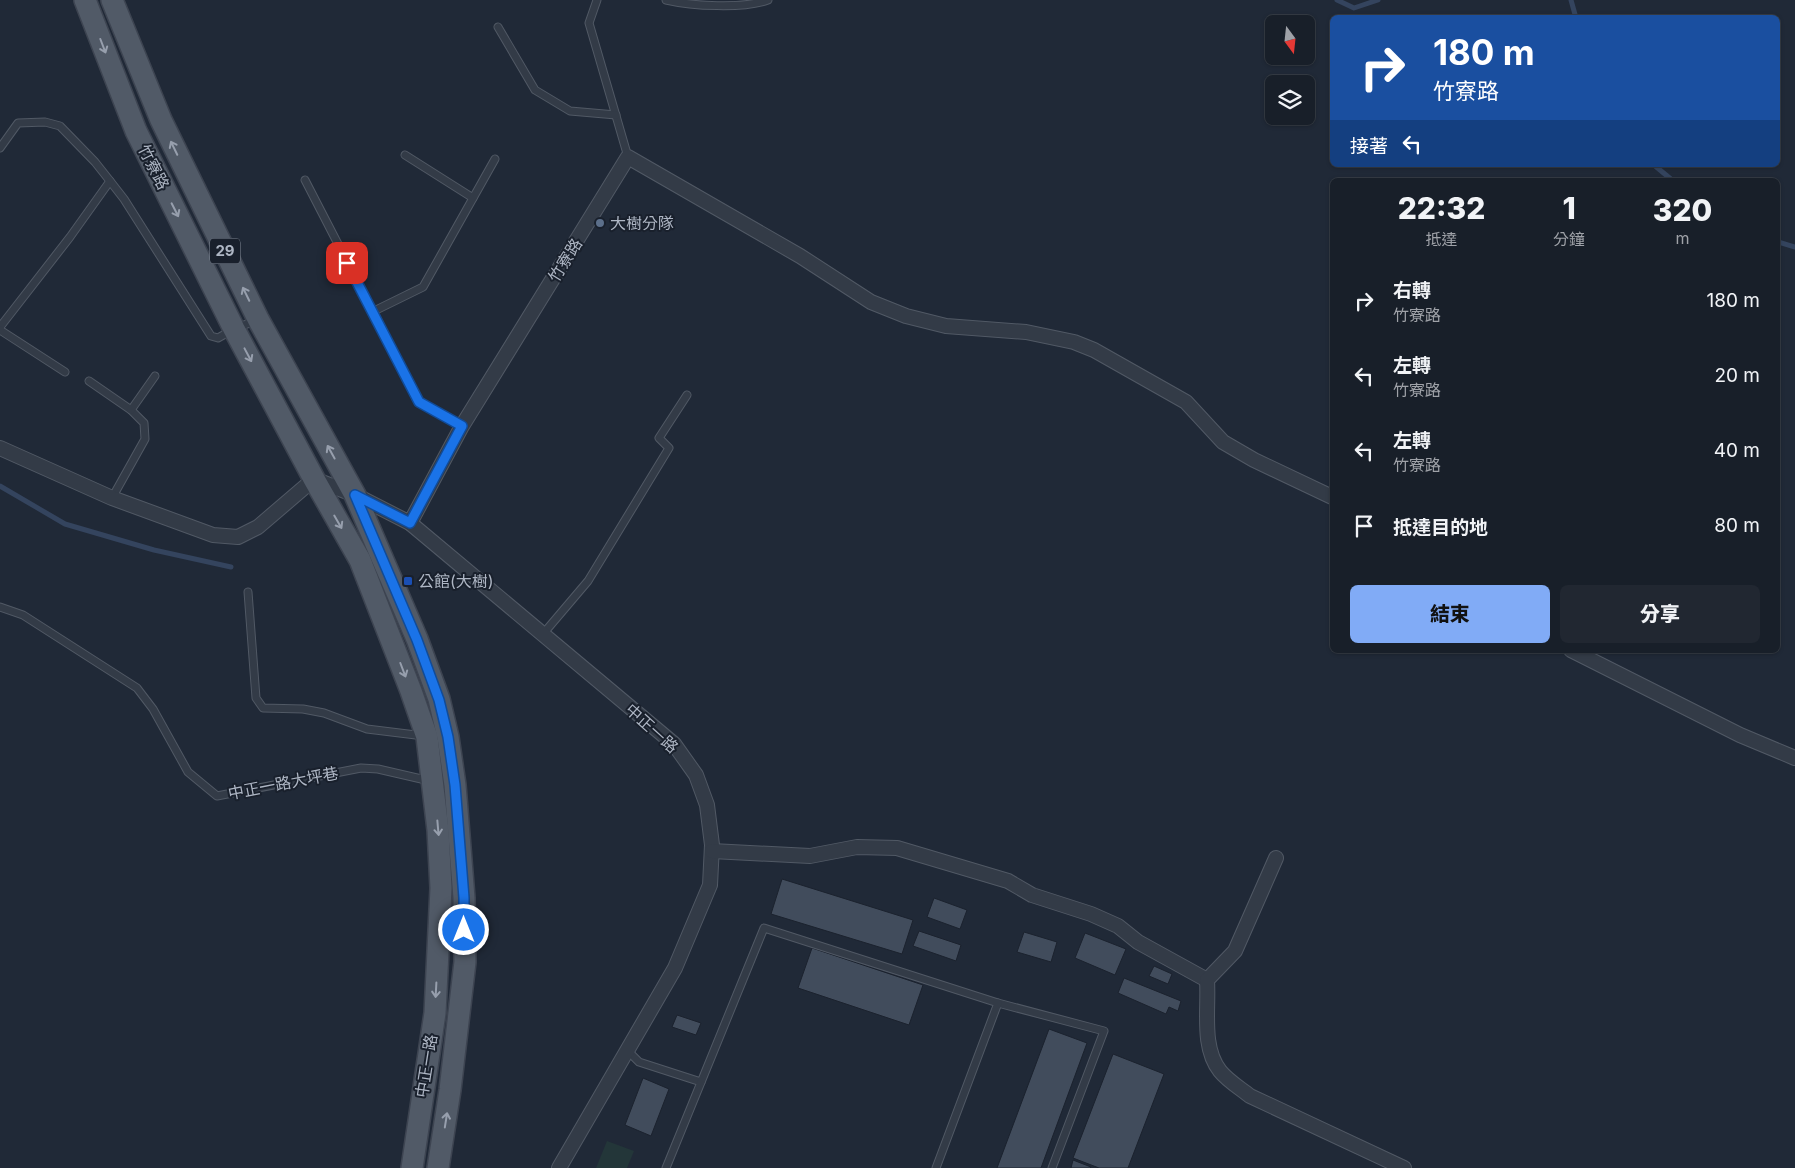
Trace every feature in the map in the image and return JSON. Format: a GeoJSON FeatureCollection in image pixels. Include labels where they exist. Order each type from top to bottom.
{"type":"FeatureCollection","features":[{"type":"Feature","properties":{"kind":"main road","name":"竹寮路"},"geometry":{"type":"LineString","coordinates":[[85,0],[136,131],[234,329],[314,479]]}},
{"type":"Feature","properties":{"kind":"main road","name":"竹寮路"},"geometry":{"type":"LineString","coordinates":[[112,0],[161,120],[258,319],[355,495]]}},
{"type":"Feature","properties":{"kind":"main road","name":"中正一路"},"geometry":{"type":"LineString","coordinates":[[314,479],[360,560],[427,736],[438,830],[441,898],[434,1013],[412,1168]]}},
{"type":"Feature","properties":{"kind":"main road","name":"中正一路"},"geometry":{"type":"LineString","coordinates":[[355,495],[417,640],[439,700],[448,737],[455,785],[464,898],[465,962],[450,1090],[438,1168]]}},
{"type":"Feature","properties":{"kind":"street","name":"竹寮路"},"geometry":{"type":"LineString","coordinates":[[410,523],[462,426],[628,157]]}},
{"type":"Feature","properties":{"kind":"street"},"geometry":{"type":"LineString","coordinates":[[628,157],[800,256],[871,302],[906,316],[946,326],[1026,332],[1074,342],[1094,350],[1186,402],[1223,442],[1254,460],[1330,496]]}},
{"type":"Feature","properties":{"kind":"street"},"geometry":{"type":"LineString","coordinates":[[0,448],[112,498],[213,535],[238,537],[258,527],[314,479],[355,495],[410,523]]}},
{"type":"Feature","properties":{"kind":"street","name":"中正一路"},"geometry":{"type":"LineString","coordinates":[[410,523],[674,744],[696,775],[707,805],[712,851],[710,885],[679,958],[559,1168]]}},
{"type":"Feature","properties":{"kind":"street"},"geometry":{"type":"LineString","coordinates":[[1577,653],[1740,735],[1795,758]]}},
{"type":"Feature","properties":{"kind":"street"},"geometry":{"type":"LineString","coordinates":[[712,851],[810,856],[857,847],[897,848],[1008,881],[1032,894],[1092,914],[1118,926],[1138,942],[1207,980]]}},
{"type":"Feature","properties":{"kind":"street"},"geometry":{"type":"LineString","coordinates":[[1276,858],[1235,951],[1207,980],[1209,1048],[1219,1070],[1229,1081],[1250,1096],[1404,1168]]}},
{"type":"Feature","properties":{"kind":"lane"},"geometry":{"type":"LineString","coordinates":[[597,0],[589,23],[628,157]]}},
{"type":"Feature","properties":{"kind":"lane"},"geometry":{"type":"LineString","coordinates":[[666,0],[719,5],[759,3],[768,0]]}},
{"type":"Feature","properties":{"kind":"lane"},"geometry":{"type":"LineString","coordinates":[[498,27],[535,90],[570,111],[616,115]]}},
{"type":"Feature","properties":{"kind":"lane"},"geometry":{"type":"LineString","coordinates":[[0,148],[18,123],[45,122],[60,126],[95,162],[124,199],[211,336],[218,338],[258,319]]}},
{"type":"Feature","properties":{"kind":"lane"},"geometry":{"type":"LineString","coordinates":[[405,155],[473,198]]}},
{"type":"Feature","properties":{"kind":"lane"},"geometry":{"type":"LineString","coordinates":[[372,312],[422,287],[495,159]]}},
{"type":"Feature","properties":{"kind":"lane"},"geometry":{"type":"LineString","coordinates":[[305,180],[419,402],[462,426]]}},
{"type":"Feature","properties":{"kind":"lane"},"geometry":{"type":"LineString","coordinates":[[64,372],[0,328],[70,237],[110,181]]}},
{"type":"Feature","properties":{"kind":"lane"},"geometry":{"type":"LineString","coordinates":[[130,410],[155,376]]}},
{"type":"Feature","properties":{"kind":"lane"},"geometry":{"type":"LineString","coordinates":[[89,381],[130,410],[144,423],[144,439],[112,498]]}},
{"type":"Feature","properties":{"kind":"lane"},"geometry":{"type":"LineString","coordinates":[[543,634],[588,581],[669,448],[659,438],[687,395]]}},
{"type":"Feature","properties":{"kind":"lane"},"geometry":{"type":"LineString","coordinates":[[248,592],[256,698],[263,708],[303,708],[324,713],[367,730],[427,736]]}},
{"type":"Feature","properties":{"kind":"lane","name":"中正一路大坪巷"},"geometry":{"type":"LineString","coordinates":[[0,607],[23,615],[138,688],[153,709],[188,772],[217,796],[361,768],[386,770],[433,782]]}},
{"type":"Feature","properties":{"kind":"lane"},"geometry":{"type":"LineString","coordinates":[[666,1168],[764,928],[998,1003],[1104,1031],[1052,1168]]}},
{"type":"Feature","properties":{"kind":"lane"},"geometry":{"type":"LineString","coordinates":[[936,1168],[998,1003]]}},
{"type":"Feature","properties":{"kind":"lane"},"geometry":{"type":"LineString","coordinates":[[627,1050],[639,1062],[701,1082]]}},
{"type":"Feature","properties":{"kind":"shaded area"},"geometry":{"type":"Polygon","coordinates":[[[607,1141],[634,1151],[627,1168],[596,1168],[607,1141]]]}},
{"type":"Feature","properties":{"kind":"building"},"geometry":{"type":"Polygon","coordinates":[[[782,879],[913,920],[902,954],[771,914],[782,879]]]}},
{"type":"Feature","properties":{"kind":"building"},"geometry":{"type":"Polygon","coordinates":[[[934,898],[967,910],[960,929],[927,917],[934,898]]]}},
{"type":"Feature","properties":{"kind":"building"},"geometry":{"type":"Polygon","coordinates":[[[919,931],[961,945],[956,961],[913,946],[919,931]]]}},
{"type":"Feature","properties":{"kind":"building"},"geometry":{"type":"Polygon","coordinates":[[[1024,932],[1057,942],[1051,962],[1017,952],[1024,932]]]}},
{"type":"Feature","properties":{"kind":"building"},"geometry":{"type":"Polygon","coordinates":[[[1085,933],[1126,949],[1115,975],[1075,958],[1085,933]]]}},
{"type":"Feature","properties":{"kind":"building"},"geometry":{"type":"Polygon","coordinates":[[[812,948],[923,985],[909,1025],[798,988],[812,948]]]}},
{"type":"Feature","properties":{"kind":"building"},"geometry":{"type":"Polygon","coordinates":[[[1154,966],[1172,974],[1168,984],[1149,976],[1154,966]]]}},
{"type":"Feature","properties":{"kind":"building"},"geometry":{"type":"Polygon","coordinates":[[[1124,978],[1181,1001],[1178,1011],[1169,1007],[1166,1014],[1118,993],[1124,978]]]}},
{"type":"Feature","properties":{"kind":"building"},"geometry":{"type":"Polygon","coordinates":[[[677,1015],[701,1023],[696,1035],[672,1027],[677,1015]]]}},
{"type":"Feature","properties":{"kind":"building"},"geometry":{"type":"Polygon","coordinates":[[[1049,1029],[1087,1043],[1041,1168],[997,1168],[1049,1029]]]}},
{"type":"Feature","properties":{"kind":"building"},"geometry":{"type":"Polygon","coordinates":[[[1113,1054],[1164,1074],[1128,1168],[1099,1168],[1073,1158],[1113,1054]]]}},
{"type":"Feature","properties":{"kind":"building"},"geometry":{"type":"Polygon","coordinates":[[[643,1078],[669,1089],[651,1136],[625,1125],[643,1078]]]}},
{"type":"Feature","properties":{"kind":"building"},"geometry":{"type":"Polygon","coordinates":[[[1073,1160],[1091,1167],[1071,1168],[1073,1160]]]}},
{"type":"Feature","properties":{"kind":"waterway"},"geometry":{"type":"LineString","coordinates":[[1337,0],[1354,8],[1378,0]]}},
{"type":"Feature","properties":{"kind":"waterway"},"geometry":{"type":"LineString","coordinates":[[1571,0],[1575,15]]}},
{"type":"Feature","properties":{"kind":"waterway"},"geometry":{"type":"LineString","coordinates":[[1656,167],[1670,178]]}},
{"type":"Feature","properties":{"kind":"waterway"},"geometry":{"type":"LineString","coordinates":[[1780,243],[1795,247]]}},
{"type":"Feature","properties":{"kind":"waterway"},"geometry":{"type":"LineString","coordinates":[[0,486],[65,524],[154,550],[231,567]]}},
{"type":"Feature","properties":{"kind":"place","name":"大樹分隊"},"geometry":{"type":"Point","coordinates":[600,223]}},
{"type":"Feature","properties":{"kind":"place","name":"公館(大樹)"},"geometry":{"type":"Point","coordinates":[408,581]}},
{"type":"Feature","properties":{"kind":"route"},"geometry":{"type":"LineString","coordinates":[[347,263],[419,402],[462,426],[410,523],[355,495],[417,640],[439,700],[448,737],[455,785],[464,898],[464,930]]}}]}
